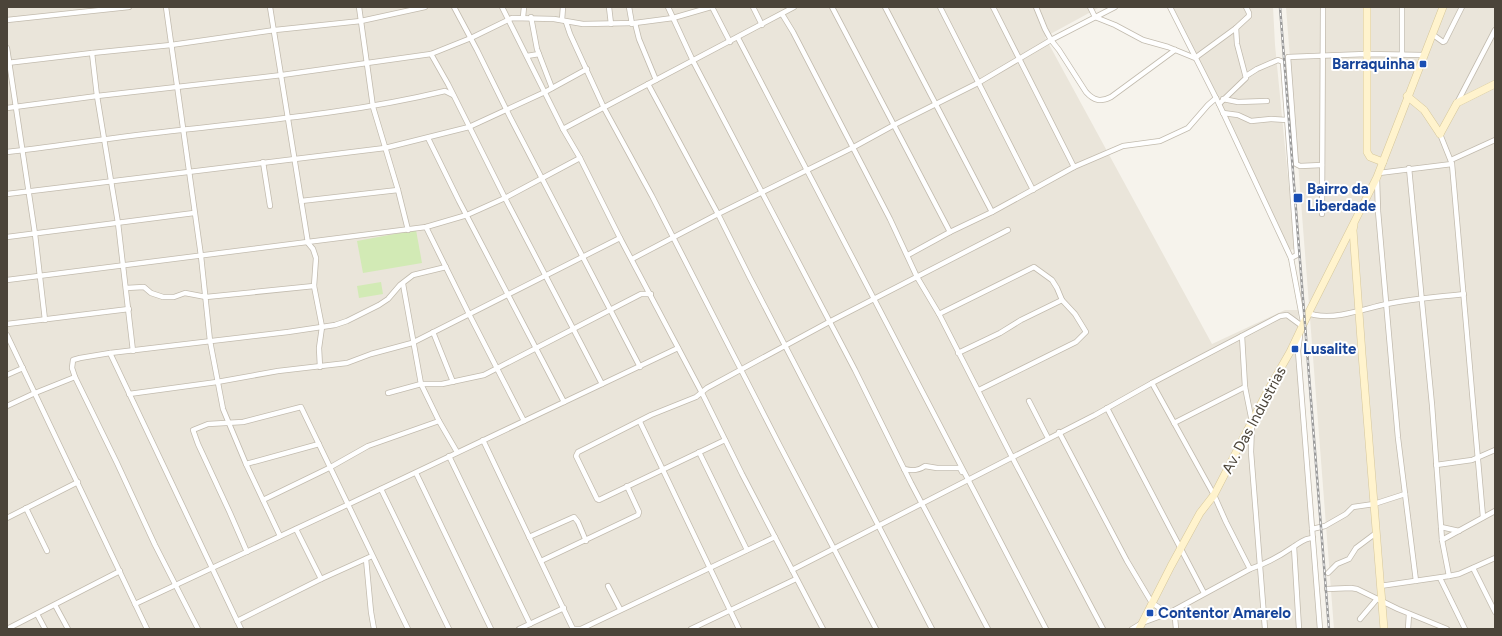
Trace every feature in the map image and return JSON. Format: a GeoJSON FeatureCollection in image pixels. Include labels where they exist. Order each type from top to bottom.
{"type":"FeatureCollection","features":[{"type":"Feature","properties":{"kind":"street"},"geometry":{"type":"LineString","coordinates":[[7,20],[129,7]]}},
{"type":"Feature","properties":{"kind":"street"},"geometry":{"type":"LineString","coordinates":[[166,7],[201,256],[210,341],[217,382],[223,408],[246,464],[280,536]]}},
{"type":"Feature","properties":{"kind":"street"},"geometry":{"type":"LineString","coordinates":[[270,7],[275,30],[287,118],[308,243],[313,249],[316,258],[314,286],[322,327],[319,348],[320,367]]}},
{"type":"Feature","properties":{"kind":"street"},"geometry":{"type":"LineString","coordinates":[[359,7],[373,107],[398,190],[408,230]]}},
{"type":"Feature","properties":{"kind":"street"},"geometry":{"type":"LineString","coordinates":[[8,63],[171,45],[275,30],[361,21],[426,7]]}},
{"type":"Feature","properties":{"kind":"street"},"geometry":{"type":"LineString","coordinates":[[454,7],[640,367]]}},
{"type":"Feature","properties":{"kind":"street"},"geometry":{"type":"LineString","coordinates":[[502,7],[563,129],[580,158],[620,238],[651,294],[774,537],[823,629]]}},
{"type":"Feature","properties":{"kind":"street"},"geometry":{"type":"LineString","coordinates":[[523,17],[524,7]]}},
{"type":"Feature","properties":{"kind":"street"},"geometry":{"type":"LineString","coordinates":[[563,7],[564,21],[604,108],[876,629]]}},
{"type":"Feature","properties":{"kind":"street"},"geometry":{"type":"LineString","coordinates":[[609,7],[611,24]]}},
{"type":"Feature","properties":{"kind":"street"},"geometry":{"type":"LineString","coordinates":[[629,7],[633,24],[656,80]]}},
{"type":"Feature","properties":{"kind":"street"},"geometry":{"type":"LineString","coordinates":[[668,7],[693,61],[830,322],[904,469],[988,629]]}},
{"type":"Feature","properties":{"kind":"street"},"geometry":{"type":"LineString","coordinates":[[7,108],[282,75],[431,54],[471,38],[508,19],[523,17],[611,24],[633,24],[673,18],[711,7],[730,42]]}},
{"type":"Feature","properties":{"kind":"street"},"geometry":{"type":"LineString","coordinates":[[753,7],[762,25]]}},
{"type":"Feature","properties":{"kind":"street"},"geometry":{"type":"LineString","coordinates":[[563,129],[738,38],[794,7]]}},
{"type":"Feature","properties":{"kind":"street"},"geometry":{"type":"LineString","coordinates":[[832,7],[950,232]]}},
{"type":"Feature","properties":{"kind":"street"},"geometry":{"type":"LineString","coordinates":[[885,7],[992,212]]}},
{"type":"Feature","properties":{"kind":"street"},"geometry":{"type":"LineString","coordinates":[[940,7],[1033,190]]}},
{"type":"Feature","properties":{"kind":"street"},"geometry":{"type":"LineString","coordinates":[[992,7],[1074,167]]}},
{"type":"Feature","properties":{"kind":"street"},"geometry":{"type":"LineString","coordinates":[[1036,7],[1044,29],[1086,92],[1093,99],[1100,100],[1111,97],[1175,50]]}},
{"type":"Feature","properties":{"kind":"street"},"geometry":{"type":"LineString","coordinates":[[1090,7],[1095,17],[1115,25],[1143,40],[1195,58]]}},
{"type":"Feature","properties":{"kind":"street"},"geometry":{"type":"LineString","coordinates":[[632,259],[718,214],[852,148],[894,124],[978,82],[1051,40],[1115,7]]}},
{"type":"Feature","properties":{"kind":"street"},"geometry":{"type":"LineString","coordinates":[[1170,7],[1219,104],[1291,258],[1302,326],[1298,350],[1320,629]]}},
{"type":"Feature","properties":{"kind":"street"},"geometry":{"type":"LineString","coordinates":[[1195,58],[1236,28],[1249,16],[1246,7]]}},
{"type":"Feature","properties":{"kind":"street"},"geometry":{"type":"LineString","coordinates":[[1322,214],[1323,7]]}},
{"type":"Feature","properties":{"kind":"street"},"geometry":{"type":"LineString","coordinates":[[1367,7],[1367,152],[1370,157],[1383,162]]}},
{"type":"Feature","properties":{"kind":"street"},"geometry":{"type":"LineString","coordinates":[[1402,7],[1402,54]]}},
{"type":"Feature","properties":{"kind":"street","name":"Av. Das Industrias"},"geometry":{"type":"LineString","coordinates":[[1141,626],[1200,513],[1214,495],[1267,392],[1290,352],[1378,175],[1407,96],[1443,7]]}},
{"type":"Feature","properties":{"kind":"street"},"geometry":{"type":"LineString","coordinates":[[1432,34],[1443,42],[1445,41],[1462,7]]}},
{"type":"Feature","properties":{"kind":"street"},"geometry":{"type":"LineString","coordinates":[[782,14],[793,32],[908,255],[917,278],[939,314],[1012,457],[1103,629]]}},
{"type":"Feature","properties":{"kind":"street"},"geometry":{"type":"LineString","coordinates":[[531,17],[534,40],[552,88]]}},
{"type":"Feature","properties":{"kind":"street"},"geometry":{"type":"LineString","coordinates":[[1236,28],[1239,51],[1246,76]]}},
{"type":"Feature","properties":{"kind":"street"},"geometry":{"type":"LineString","coordinates":[[1440,134],[1495,30]]}},
{"type":"Feature","properties":{"kind":"street"},"geometry":{"type":"LineString","coordinates":[[738,38],[1046,629]]}},
{"type":"Feature","properties":{"kind":"street"},"geometry":{"type":"LineString","coordinates":[[7,48],[8,63],[35,234],[45,320]]}},
{"type":"Feature","properties":{"kind":"street"},"geometry":{"type":"LineString","coordinates":[[92,53],[97,96],[118,222],[133,351]]}},
{"type":"Feature","properties":{"kind":"street"},"geometry":{"type":"LineString","coordinates":[[431,54],[448,84],[505,198],[602,384]]}},
{"type":"Feature","properties":{"kind":"street"},"geometry":{"type":"LineString","coordinates":[[527,56],[539,54]]}},
{"type":"Feature","properties":{"kind":"street"},"geometry":{"type":"LineString","coordinates":[[1322,164],[1300,166],[1297,166],[1296,164],[1289,56],[1366,54],[1423,55]]}},
{"type":"Feature","properties":{"kind":"street"},"geometry":{"type":"LineString","coordinates":[[1219,104],[1246,76],[1257,69],[1278,60],[1282,62],[1297,255],[1291,258]]}},
{"type":"Feature","properties":{"kind":"street"},"geometry":{"type":"LineString","coordinates":[[7,194],[385,148],[469,127],[545,92],[587,69]]}},
{"type":"Feature","properties":{"kind":"street"},"geometry":{"type":"LineString","coordinates":[[445,91],[448,84]]}},
{"type":"Feature","properties":{"kind":"street"},"geometry":{"type":"LineString","coordinates":[[648,84],[718,214],[932,629]]}},
{"type":"Feature","properties":{"kind":"street"},"geometry":{"type":"LineString","coordinates":[[1457,103],[1495,84]]}},
{"type":"Feature","properties":{"kind":"street"},"geometry":{"type":"LineString","coordinates":[[7,152],[104,138],[373,107],[445,91],[453,95]]}},
{"type":"Feature","properties":{"kind":"street"},"geometry":{"type":"LineString","coordinates":[[1407,96],[1424,110],[1440,134],[1452,162],[1483,518]]}},
{"type":"Feature","properties":{"kind":"street"},"geometry":{"type":"LineString","coordinates":[[908,255],[950,232],[992,212],[1074,167],[1123,146],[1155,143],[1188,128],[1208,104],[1216,98]]}},
{"type":"Feature","properties":{"kind":"street"},"geometry":{"type":"LineString","coordinates":[[1223,99],[1238,102],[1267,101]]}},
{"type":"Feature","properties":{"kind":"street"},"geometry":{"type":"LineString","coordinates":[[1223,113],[1238,116],[1251,121],[1271,119],[1287,120]]}},
{"type":"Feature","properties":{"kind":"street"},"geometry":{"type":"LineString","coordinates":[[428,138],[564,402]]}},
{"type":"Feature","properties":{"kind":"street"},"geometry":{"type":"LineString","coordinates":[[1416,581],[1398,438],[1378,211],[1378,175],[1409,168],[1452,162],[1495,140]]}},
{"type":"Feature","properties":{"kind":"street"},"geometry":{"type":"LineString","coordinates":[[7,280],[123,264],[308,243],[426,227],[467,216],[505,198],[580,158]]}},
{"type":"Feature","properties":{"kind":"street"},"geometry":{"type":"LineString","coordinates":[[263,162],[270,206]]}},
{"type":"Feature","properties":{"kind":"street"},"geometry":{"type":"LineString","coordinates":[[1409,168],[1442,540],[1449,576]]}},
{"type":"Feature","properties":{"kind":"street"},"geometry":{"type":"LineString","coordinates":[[301,201],[398,190]]}},
{"type":"Feature","properties":{"kind":"street"},"geometry":{"type":"LineString","coordinates":[[7,237],[194,213]]}},
{"type":"Feature","properties":{"kind":"street"},"geometry":{"type":"LineString","coordinates":[[1355,222],[1353,230],[1358,311],[1380,586],[1379,600],[1384,629]]}},
{"type":"Feature","properties":{"kind":"street"},"geometry":{"type":"LineString","coordinates":[[426,227],[524,421]]}},
{"type":"Feature","properties":{"kind":"street"},"geometry":{"type":"LineString","coordinates":[[725,440],[597,500],[576,454],[651,416],[702,393],[708,388],[786,345],[1008,230]]}},
{"type":"Feature","properties":{"kind":"street"},"geometry":{"type":"LineString","coordinates":[[130,394],[217,382],[278,371],[347,363],[371,354],[412,343],[620,238]]}},
{"type":"Feature","properties":{"kind":"street"},"geometry":{"type":"LineString","coordinates":[[198,629],[177,585],[155,546],[75,377],[71,364],[74,359],[322,327],[348,321],[388,299],[417,273],[431,272],[446,267]]}},
{"type":"Feature","properties":{"kind":"street"},"geometry":{"type":"LineString","coordinates":[[939,314],[1034,268],[1052,280],[1062,300],[1075,314],[1086,332],[1076,342],[979,390]]}},
{"type":"Feature","properties":{"kind":"street"},"geometry":{"type":"LineString","coordinates":[[403,284],[412,343],[421,384],[439,421],[457,452]]}},
{"type":"Feature","properties":{"kind":"street"},"geometry":{"type":"LineString","coordinates":[[126,288],[144,287],[151,293],[163,297],[174,297],[185,293],[206,297],[314,286]]}},
{"type":"Feature","properties":{"kind":"street"},"geometry":{"type":"LineString","coordinates":[[388,393],[421,384],[453,382],[484,375],[641,294],[647,287]]}},
{"type":"Feature","properties":{"kind":"street"},"geometry":{"type":"LineString","coordinates":[[641,294],[651,294]]}},
{"type":"Feature","properties":{"kind":"street"},"geometry":{"type":"LineString","coordinates":[[1310,310],[1311,314],[1314,316],[1339,315],[1386,304],[1421,298],[1464,294]]}},
{"type":"Feature","properties":{"kind":"street"},"geometry":{"type":"LineString","coordinates":[[958,353],[1000,333],[1021,320],[1062,300]]}},
{"type":"Feature","properties":{"kind":"street"},"geometry":{"type":"LineString","coordinates":[[7,324],[129,309]]}},
{"type":"Feature","properties":{"kind":"street"},"geometry":{"type":"LineString","coordinates":[[792,570],[923,504],[968,478],[1107,408],[1152,383],[1284,315],[1287,315],[1302,326]]}},
{"type":"Feature","properties":{"kind":"street"},"geometry":{"type":"LineString","coordinates":[[433,332],[453,382]]}},
{"type":"Feature","properties":{"kind":"street"},"geometry":{"type":"LineString","coordinates":[[7,335],[147,629]]}},
{"type":"Feature","properties":{"kind":"street"},"geometry":{"type":"LineString","coordinates":[[1242,336],[1245,387],[1252,422],[1251,452],[1265,629]]}},
{"type":"Feature","properties":{"kind":"street"},"geometry":{"type":"LineString","coordinates":[[135,604],[416,473],[457,452],[678,348]]}},
{"type":"Feature","properties":{"kind":"street"},"geometry":{"type":"LineString","coordinates":[[110,354],[241,629]]}},
{"type":"Feature","properties":{"kind":"street"},"geometry":{"type":"LineString","coordinates":[[7,375],[24,368]]}},
{"type":"Feature","properties":{"kind":"street"},"geometry":{"type":"LineString","coordinates":[[7,406],[75,377]]}},
{"type":"Feature","properties":{"kind":"street"},"geometry":{"type":"LineString","coordinates":[[1152,383],[1214,495],[1250,569]]}},
{"type":"Feature","properties":{"kind":"street"},"geometry":{"type":"LineString","coordinates":[[1174,423],[1245,387]]}},
{"type":"Feature","properties":{"kind":"street"},"geometry":{"type":"LineString","coordinates":[[1029,401],[1048,438]]}},
{"type":"Feature","properties":{"kind":"street"},"geometry":{"type":"LineString","coordinates":[[246,552],[192,431],[193,429],[208,424],[243,422],[301,408],[408,629]]}},
{"type":"Feature","properties":{"kind":"street"},"geometry":{"type":"LineString","coordinates":[[1107,408],[1204,593]]}},
{"type":"Feature","properties":{"kind":"street"},"geometry":{"type":"LineString","coordinates":[[263,500],[329,468],[375,443],[439,421]]}},
{"type":"Feature","properties":{"kind":"street"},"geometry":{"type":"LineString","coordinates":[[640,422],[739,629]]}},
{"type":"Feature","properties":{"kind":"street"},"geometry":{"type":"LineString","coordinates":[[1059,432],[1127,561],[1152,603],[1175,618],[1176,629]]}},
{"type":"Feature","properties":{"kind":"street"},"geometry":{"type":"LineString","coordinates":[[483,440],[573,629],[581,629],[620,609],[774,537]]}},
{"type":"Feature","properties":{"kind":"street"},"geometry":{"type":"LineString","coordinates":[[246,464],[319,444]]}},
{"type":"Feature","properties":{"kind":"street"},"geometry":{"type":"LineString","coordinates":[[1436,466],[1472,460],[1495,450]]}},
{"type":"Feature","properties":{"kind":"street"},"geometry":{"type":"LineString","coordinates":[[699,452],[747,550]]}},
{"type":"Feature","properties":{"kind":"street"},"geometry":{"type":"LineString","coordinates":[[449,456],[530,624]]}},
{"type":"Feature","properties":{"kind":"street"},"geometry":{"type":"LineString","coordinates":[[904,469],[911,471],[918,470],[926,466],[937,468],[960,468],[965,477],[968,478]]}},
{"type":"Feature","properties":{"kind":"street"},"geometry":{"type":"LineString","coordinates":[[416,473],[491,629]]}},
{"type":"Feature","properties":{"kind":"street"},"geometry":{"type":"LineString","coordinates":[[7,518],[78,482]]}},
{"type":"Feature","properties":{"kind":"street"},"geometry":{"type":"LineString","coordinates":[[541,561],[638,516],[639,512],[627,486]]}},
{"type":"Feature","properties":{"kind":"street"},"geometry":{"type":"LineString","coordinates":[[381,489],[449,629]]}},
{"type":"Feature","properties":{"kind":"street"},"geometry":{"type":"LineString","coordinates":[[1312,529],[1325,526],[1346,514],[1353,507],[1374,504],[1405,494]]}},
{"type":"Feature","properties":{"kind":"street"},"geometry":{"type":"LineString","coordinates":[[26,508],[47,552]]}},
{"type":"Feature","properties":{"kind":"street"},"geometry":{"type":"LineString","coordinates":[[1442,540],[1495,511]]}},
{"type":"Feature","properties":{"kind":"street"},"geometry":{"type":"LineString","coordinates":[[529,536],[574,517],[578,522],[586,541]]}},
{"type":"Feature","properties":{"kind":"street"},"geometry":{"type":"LineString","coordinates":[[1441,527],[1459,532]]}},
{"type":"Feature","properties":{"kind":"street"},"geometry":{"type":"LineString","coordinates":[[296,529],[321,579]]}},
{"type":"Feature","properties":{"kind":"street"},"geometry":{"type":"LineString","coordinates":[[1328,573],[1337,564],[1349,559],[1356,548],[1376,533]]}},
{"type":"Feature","properties":{"kind":"street"},"geometry":{"type":"LineString","coordinates":[[1132,629],[1169,613],[1250,569],[1260,566],[1306,539],[1313,538]]}},
{"type":"Feature","properties":{"kind":"street"},"geometry":{"type":"LineString","coordinates":[[1294,547],[1299,629]]}},
{"type":"Feature","properties":{"kind":"street"},"geometry":{"type":"LineString","coordinates":[[237,621],[321,579],[372,556]]}},
{"type":"Feature","properties":{"kind":"street"},"geometry":{"type":"LineString","coordinates":[[1380,586],[1449,576],[1473,568],[1495,558]]}},
{"type":"Feature","properties":{"kind":"street"},"geometry":{"type":"LineString","coordinates":[[366,559],[374,629]]}},
{"type":"Feature","properties":{"kind":"street"},"geometry":{"type":"LineString","coordinates":[[1473,568],[1495,612]]}},
{"type":"Feature","properties":{"kind":"street"},"geometry":{"type":"LineString","coordinates":[[7,629],[120,571]]}},
{"type":"Feature","properties":{"kind":"street"},"geometry":{"type":"LineString","coordinates":[[691,629],[796,578]]}},
{"type":"Feature","properties":{"kind":"street"},"geometry":{"type":"LineString","coordinates":[[1440,578],[1465,629]]}},
{"type":"Feature","properties":{"kind":"street"},"geometry":{"type":"LineString","coordinates":[[608,586],[620,609]]}},
{"type":"Feature","properties":{"kind":"street"},"geometry":{"type":"LineString","coordinates":[[1327,588],[1351,588],[1364,591],[1379,600],[1437,627],[1447,629]]}},
{"type":"Feature","properties":{"kind":"street"},"geometry":{"type":"LineString","coordinates":[[1360,619],[1379,600]]}},
{"type":"Feature","properties":{"kind":"street"},"geometry":{"type":"LineString","coordinates":[[55,605],[68,629]]}},
{"type":"Feature","properties":{"kind":"street"},"geometry":{"type":"LineString","coordinates":[[519,629],[564,608]]}},
{"type":"Feature","properties":{"kind":"street"},"geometry":{"type":"LineString","coordinates":[[37,614],[44,629]]}},
{"type":"Feature","properties":{"kind":"street"},"geometry":{"type":"LineString","coordinates":[[1408,629],[1409,614]]}},
{"type":"Feature","properties":{"kind":"shaded area"},"geometry":{"type":"Polygon","coordinates":[[[7,7],[1100,7],[1045,37],[1212,344],[1285,310],[1298,310],[1321,629],[7,629],[7,7]]]}},
{"type":"Feature","properties":{"kind":"shaded area"},"geometry":{"type":"Polygon","coordinates":[[[1168,7],[1273,7],[1275,45],[1295,249],[1289,250],[1168,7]]]}},
{"type":"Feature","properties":{"kind":"shaded area"},"geometry":{"type":"Polygon","coordinates":[[[1286,7],[1495,7],[1495,629],[1334,629],[1286,7]]]}},
{"type":"Feature","properties":{"kind":"green space"},"geometry":{"type":"Polygon","coordinates":[[[416,230],[422,263],[363,273],[357,241],[416,230]]]}},
{"type":"Feature","properties":{"kind":"green space"},"geometry":{"type":"Polygon","coordinates":[[[381,282],[383,294],[359,298],[357,286],[381,282]]]}},
{"type":"Feature","properties":{"kind":"railway"},"geometry":{"type":"LineString","coordinates":[[1280,7],[1329,629]]}},
{"type":"Feature","properties":{"kind":"place","name":"Barraquinha"},"geometry":{"type":"Point","coordinates":[1423,64]}},
{"type":"Feature","properties":{"kind":"place","name":"Bairro da Liberdade"},"geometry":{"type":"Point","coordinates":[1298,198]}},
{"type":"Feature","properties":{"kind":"place","name":"Lusalite"},"geometry":{"type":"Point","coordinates":[1295,349]}},
{"type":"Feature","properties":{"kind":"place","name":"Contentor Amarelo"},"geometry":{"type":"Point","coordinates":[1150,613]}}]}
